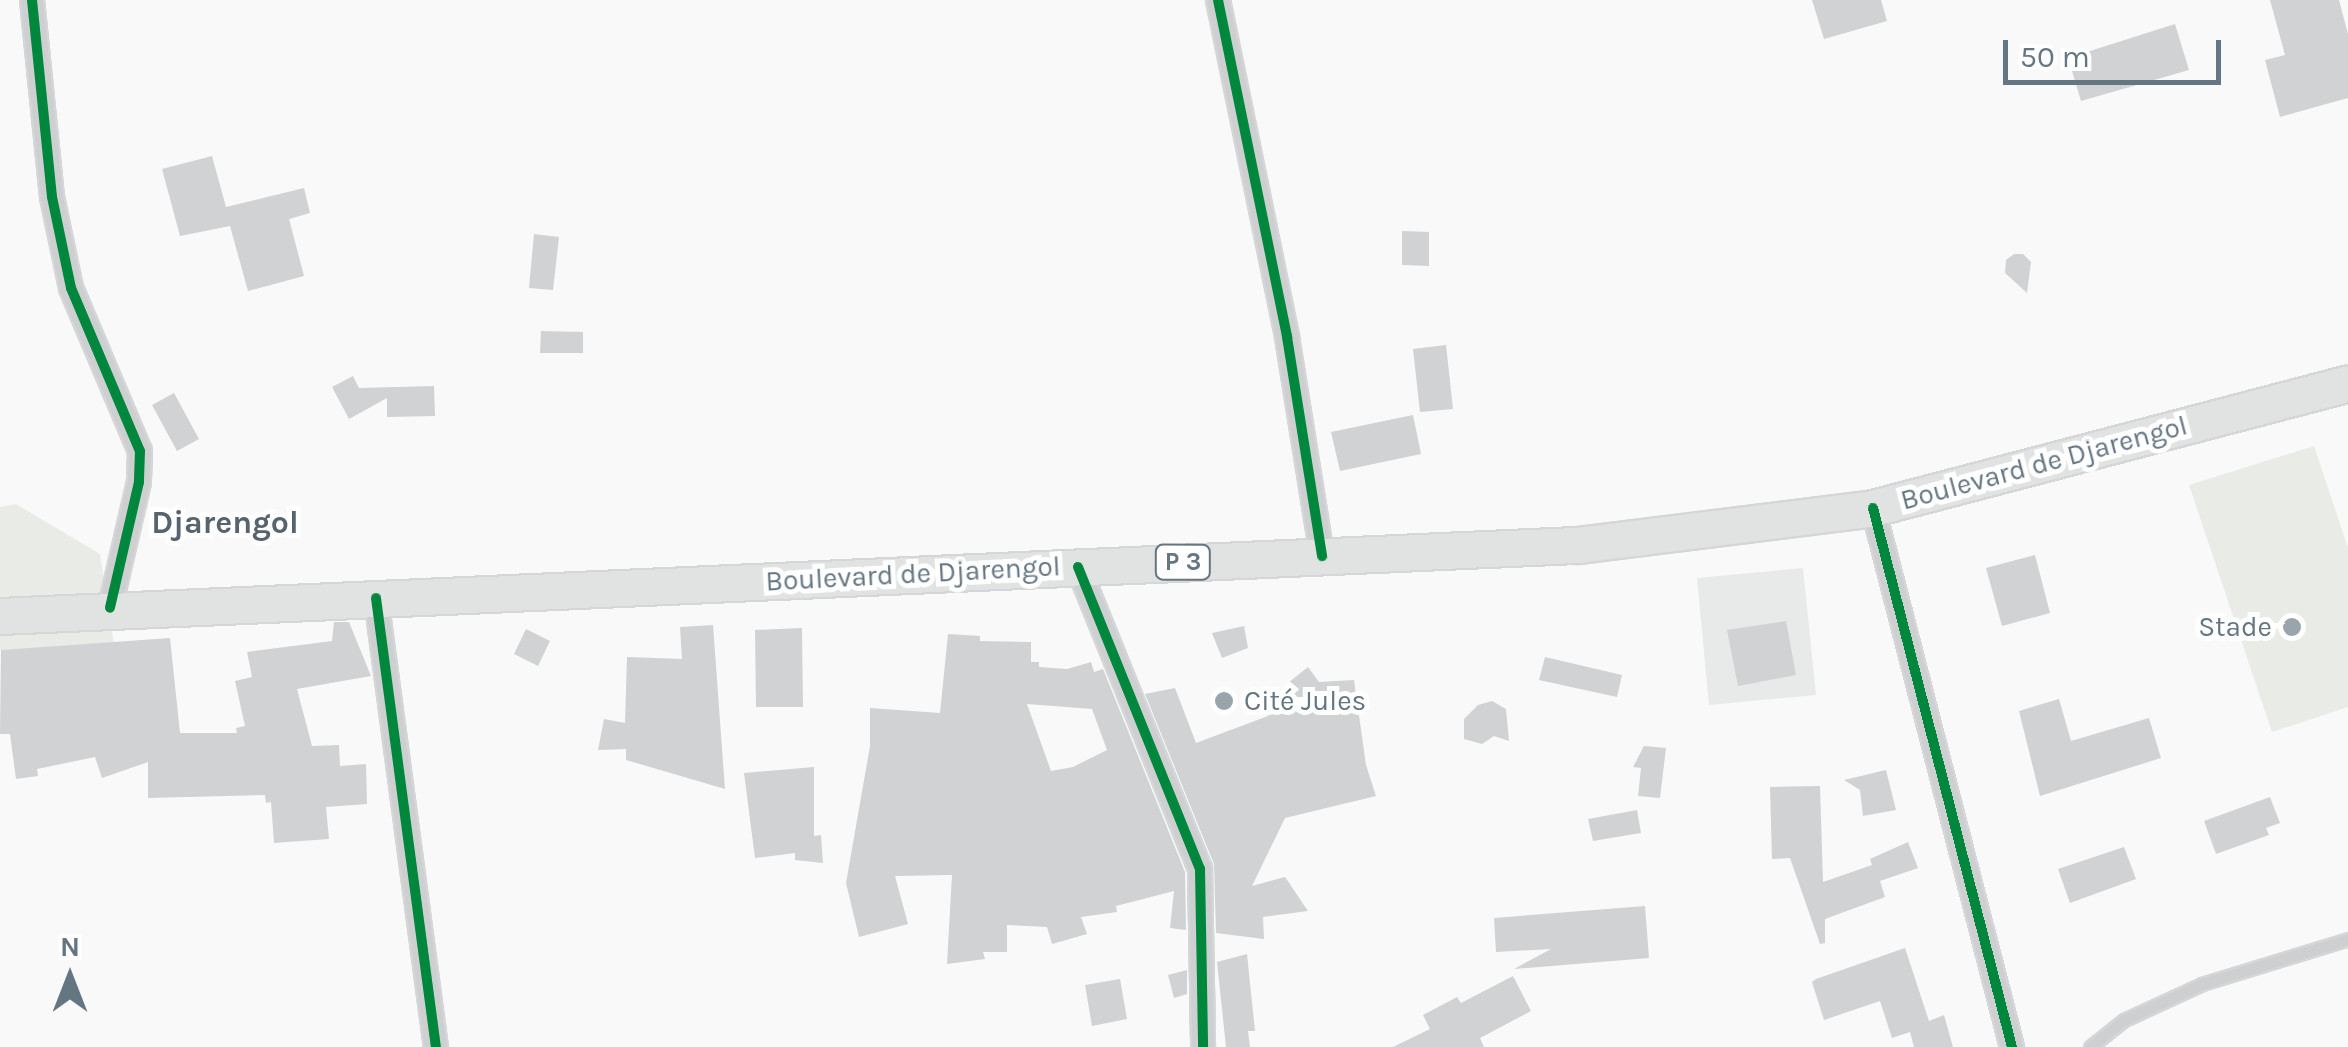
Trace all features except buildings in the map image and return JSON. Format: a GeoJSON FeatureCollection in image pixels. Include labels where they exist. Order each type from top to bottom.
{"type":"FeatureCollection","features":[{"type":"Feature","properties":{"kind":"main road","name":"Boulevard de Djarengol"},"geometry":{"type":"LineString","coordinates":[[0,616],[110,608],[1578,545],[1873,508],[2348,383]]}},
{"type":"Feature","properties":{"kind":"street"},"geometry":{"type":"LineString","coordinates":[[32,0],[52,197],[71,288],[140,451],[139,482],[110,608]]}},
{"type":"Feature","properties":{"kind":"street"},"geometry":{"type":"LineString","coordinates":[[1218,0],[1287,336],[1322,556]]}},
{"type":"Feature","properties":{"kind":"street"},"geometry":{"type":"LineString","coordinates":[[1873,508],[2012,1047]]}},
{"type":"Feature","properties":{"kind":"street"},"geometry":{"type":"LineString","coordinates":[[1078,567],[1200,869],[1203,1047]]}},
{"type":"Feature","properties":{"kind":"street"},"geometry":{"type":"LineString","coordinates":[[376,598],[436,1047]]}},
{"type":"Feature","properties":{"kind":"lane"},"geometry":{"type":"LineString","coordinates":[[2090,1047],[2124,1020],[2202,984],[2348,938]]}},
{"type":"Feature","properties":{"kind":"shaded area","name":"Stade"},"geometry":{"type":"Polygon","coordinates":[[[2314,446],[2348,548],[2348,707],[2272,732],[2189,485],[2314,446]]]}},
{"type":"Feature","properties":{"kind":"shaded area"},"geometry":{"type":"Polygon","coordinates":[[[16,504],[100,554],[114,644],[0,650],[0,507],[16,504]]]}},
{"type":"Feature","properties":{"kind":"shaded area"},"geometry":{"type":"Polygon","coordinates":[[[1803,568],[1816,695],[1709,705],[1697,578],[1803,568]]]}},
{"type":"Feature","properties":{"kind":"cycle path"},"geometry":{"type":"LineString","coordinates":[[32,0],[52,197],[71,288],[140,451],[139,482],[110,608]]}},
{"type":"Feature","properties":{"kind":"cycle path"},"geometry":{"type":"LineString","coordinates":[[1218,0],[1287,337],[1322,556]]}},
{"type":"Feature","properties":{"kind":"cycle path"},"geometry":{"type":"LineString","coordinates":[[1873,508],[2012,1047]]}},
{"type":"Feature","properties":{"kind":"cycle path"},"geometry":{"type":"LineString","coordinates":[[1078,567],[1200,869],[1203,1047]]}},
{"type":"Feature","properties":{"kind":"cycle path"},"geometry":{"type":"LineString","coordinates":[[376,598],[436,1047]]}},
{"type":"Feature","properties":{"kind":"place","name":"Stade"},"geometry":{"type":"Point","coordinates":[2292,627]}},
{"type":"Feature","properties":{"kind":"place","name":"Cité Jules"},"geometry":{"type":"Point","coordinates":[1224,701]}},
{"type":"Feature","properties":{"kind":"district","name":"Djarengol"},"geometry":{"type":"Point","coordinates":[225,523]}}]}
